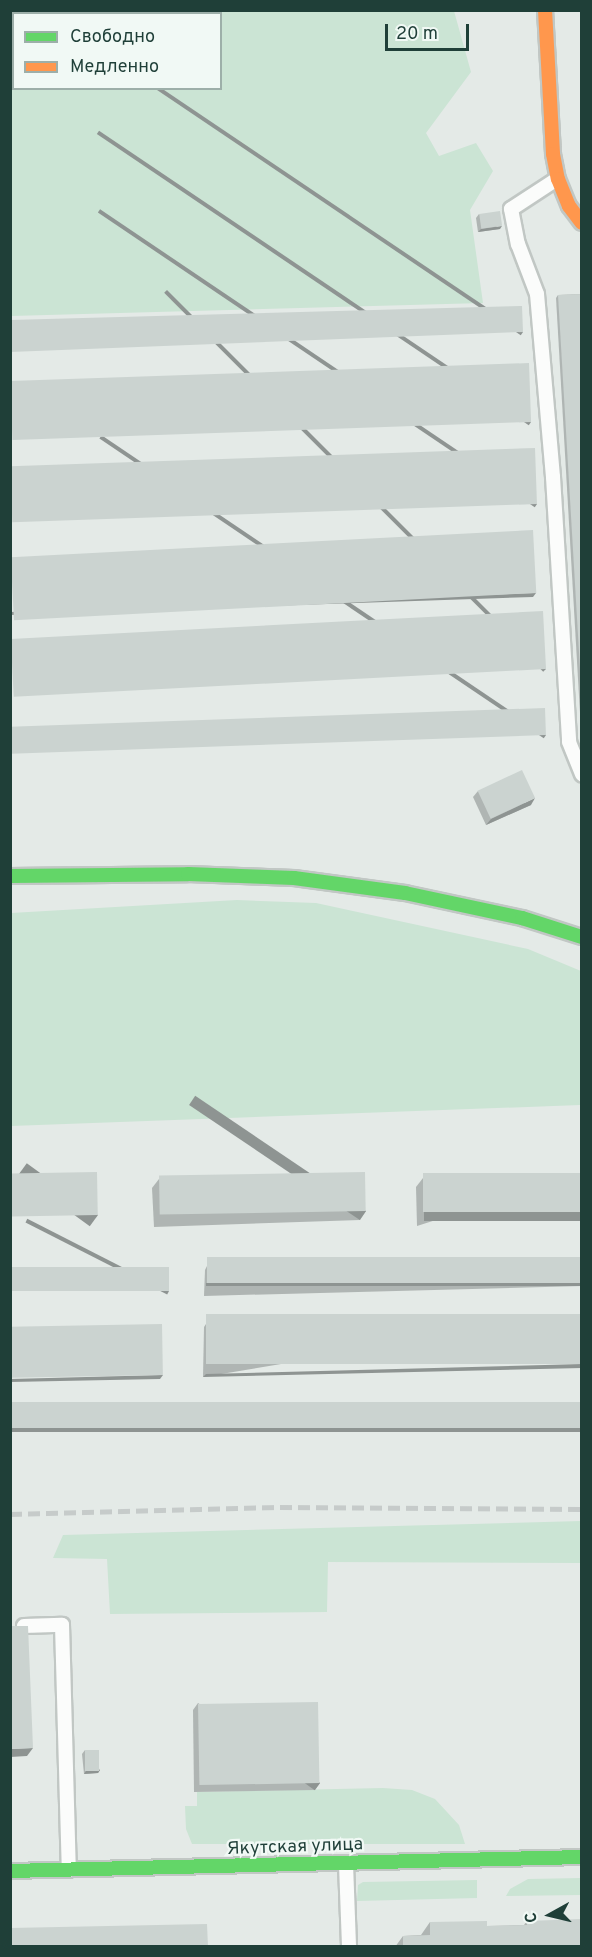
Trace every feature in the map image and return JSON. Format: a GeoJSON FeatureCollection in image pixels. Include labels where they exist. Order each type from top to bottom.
{"type":"FeatureCollection","features":[{"type":"Feature","properties":{"kind":"street"},"geometry":{"type":"LineString","coordinates":[[545,10],[553,154],[558,179],[569,206],[582,223]]}},
{"type":"Feature","properties":{"kind":"street"},"geometry":{"type":"LineString","coordinates":[[10,876],[188,874],[294,878],[417,896],[522,918],[582,937]]}},
{"type":"Feature","properties":{"kind":"street","name":"Якутская улица"},"geometry":{"type":"LineString","coordinates":[[10,1872],[582,1857]]}},
{"type":"Feature","properties":{"kind":"lane"},"geometry":{"type":"LineString","coordinates":[[558,179],[512,209],[518,244],[537,294],[553,477],[569,742],[582,774]]}},
{"type":"Feature","properties":{"kind":"lane"},"geometry":{"type":"LineString","coordinates":[[24,1626],[62,1625],[69,1870]]}},
{"type":"Feature","properties":{"kind":"lane"},"geometry":{"type":"LineString","coordinates":[[346,1864],[349,1947]]}},
{"type":"Feature","properties":{"kind":"green space"},"geometry":{"type":"Polygon","coordinates":[[[10,11],[454,11],[471,72],[426,133],[439,156],[476,143],[493,171],[470,210],[483,303],[11,316],[10,11]]]}},
{"type":"Feature","properties":{"kind":"green space"},"geometry":{"type":"Polygon","coordinates":[[[237,900],[316,903],[528,949],[581,971],[580,1105],[11,1126],[11,913],[237,900]]]}},
{"type":"Feature","properties":{"kind":"green space"},"geometry":{"type":"Polygon","coordinates":[[[581,1521],[581,1563],[328,1562],[327,1612],[110,1614],[107,1559],[53,1558],[63,1535],[581,1521]]]}},
{"type":"Feature","properties":{"kind":"green space"},"geometry":{"type":"Polygon","coordinates":[[[383,1788],[412,1790],[435,1799],[459,1825],[465,1844],[192,1844],[186,1829],[185,1806],[197,1806],[197,1792],[383,1788]]]}},
{"type":"Feature","properties":{"kind":"green space"},"geometry":{"type":"Polygon","coordinates":[[[581,1878],[581,1895],[506,1896],[510,1889],[528,1879],[581,1878]]]}},
{"type":"Feature","properties":{"kind":"green space"},"geometry":{"type":"Polygon","coordinates":[[[477,1880],[477,1898],[357,1901],[358,1885],[363,1882],[477,1880]]]}},
{"type":"Feature","properties":{"kind":"building"},"geometry":{"type":"Polygon","coordinates":[[[500,211],[502,226],[481,229],[479,214],[500,211]]]}},
{"type":"Feature","properties":{"kind":"building"},"geometry":{"type":"Polygon","coordinates":[[[582,294],[582,703],[558,295],[582,294]]]}},
{"type":"Feature","properties":{"kind":"building"},"geometry":{"type":"Polygon","coordinates":[[[522,306],[523,332],[10,352],[10,320],[522,306]]]}},
{"type":"Feature","properties":{"kind":"building"},"geometry":{"type":"Polygon","coordinates":[[[529,363],[531,422],[12,440],[10,381],[529,363]]]}},
{"type":"Feature","properties":{"kind":"building"},"geometry":{"type":"Polygon","coordinates":[[[535,448],[537,504],[12,522],[10,466],[535,448]]]}},
{"type":"Feature","properties":{"kind":"building"},"geometry":{"type":"Polygon","coordinates":[[[533,530],[536,593],[14,620],[11,557],[533,530]]]}},
{"type":"Feature","properties":{"kind":"building"},"geometry":{"type":"Polygon","coordinates":[[[543,611],[546,669],[14,697],[11,639],[543,611]]]}},
{"type":"Feature","properties":{"kind":"building"},"geometry":{"type":"Polygon","coordinates":[[[545,708],[546,735],[11,754],[10,727],[545,708]]]}},
{"type":"Feature","properties":{"kind":"building"},"geometry":{"type":"Polygon","coordinates":[[[522,770],[535,798],[491,819],[478,791],[522,770]]]}},
{"type":"Feature","properties":{"kind":"building"},"geometry":{"type":"Polygon","coordinates":[[[97,1172],[98,1215],[11,1217],[10,1174],[97,1172]]]}},
{"type":"Feature","properties":{"kind":"building"},"geometry":{"type":"Polygon","coordinates":[[[365,1172],[366,1211],[160,1215],[159,1176],[365,1172]]]}},
{"type":"Feature","properties":{"kind":"building"},"geometry":{"type":"Polygon","coordinates":[[[423,1173],[582,1173],[582,1212],[423,1212],[423,1173]]]}},
{"type":"Feature","properties":{"kind":"building"},"geometry":{"type":"Polygon","coordinates":[[[207,1257],[582,1257],[582,1283],[207,1283],[207,1257]]]}},
{"type":"Feature","properties":{"kind":"building"},"geometry":{"type":"Polygon","coordinates":[[[10,1267],[169,1267],[169,1291],[10,1291],[10,1267]]]}},
{"type":"Feature","properties":{"kind":"building"},"geometry":{"type":"Polygon","coordinates":[[[206,1314],[582,1314],[582,1364],[206,1364],[206,1314]]]}},
{"type":"Feature","properties":{"kind":"building"},"geometry":{"type":"Polygon","coordinates":[[[162,1324],[163,1375],[11,1378],[10,1327],[162,1324]]]}},
{"type":"Feature","properties":{"kind":"building"},"geometry":{"type":"Polygon","coordinates":[[[10,1402],[582,1402],[582,1428],[10,1428],[10,1402]]]}},
{"type":"Feature","properties":{"kind":"building"},"geometry":{"type":"Polygon","coordinates":[[[10,1626],[28,1626],[33,1748],[10,1749],[10,1626]]]}},
{"type":"Feature","properties":{"kind":"building"},"geometry":{"type":"Polygon","coordinates":[[[318,1702],[319,1783],[199,1785],[198,1704],[318,1702]]]}},
{"type":"Feature","properties":{"kind":"building"},"geometry":{"type":"Polygon","coordinates":[[[85,1750],[99,1750],[99,1771],[85,1771],[85,1750]]]}},
{"type":"Feature","properties":{"kind":"building"},"geometry":{"type":"Polygon","coordinates":[[[582,1919],[582,1947],[403,1947],[403,1936],[430,1935],[430,1922],[487,1921],[487,1926],[527,1925],[527,1921],[582,1919]]]}},
{"type":"Feature","properties":{"kind":"building"},"geometry":{"type":"Polygon","coordinates":[[[207,1924],[208,1947],[10,1947],[10,1928],[207,1924]]]}},
{"type":"Feature","properties":{"kind":"railway"},"geometry":{"type":"LineString","coordinates":[[10,1514],[280,1507],[582,1509]]}},
{"type":"Feature","properties":{"kind":"traffic: fast"},"geometry":{"type":"LineString","coordinates":[[10,876],[188,874],[294,878],[405,893],[522,918],[582,937]]}},
{"type":"Feature","properties":{"kind":"traffic: fast"},"geometry":{"type":"LineString","coordinates":[[10,1871],[582,1857]]}},
{"type":"Feature","properties":{"kind":"traffic: slow"},"geometry":{"type":"LineString","coordinates":[[545,10],[553,154],[558,179],[569,206],[582,223]]}}]}
